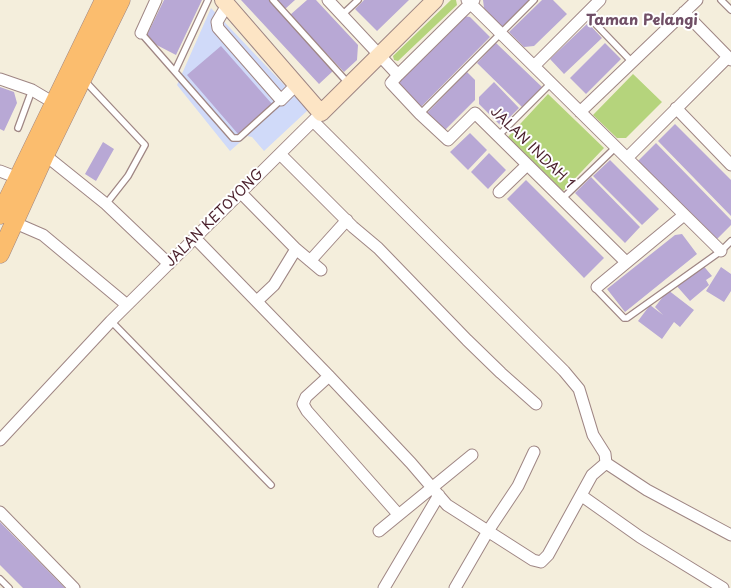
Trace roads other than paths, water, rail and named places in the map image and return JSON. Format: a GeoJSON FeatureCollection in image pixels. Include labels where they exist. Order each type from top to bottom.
{"type":"FeatureCollection","features":[{"type":"Feature","properties":{"kind":"main road"},"geometry":{"type":"LineString","coordinates":[[0,254],[18,178],[104,0]]}},
{"type":"Feature","properties":{"kind":"main road"},"geometry":{"type":"LineString","coordinates":[[7,218],[45,155],[121,0]]}},
{"type":"Feature","properties":{"kind":"street"},"geometry":{"type":"LineString","coordinates":[[142,33],[156,0]]}},
{"type":"Feature","properties":{"kind":"street"},"geometry":{"type":"LineString","coordinates":[[328,0],[398,75],[470,1],[500,33],[721,251]]}},
{"type":"Feature","properties":{"kind":"street","name":"JALAN KETOYONG"},"geometry":{"type":"LineString","coordinates":[[0,440],[111,321],[435,0]]}},
{"type":"Feature","properties":{"kind":"street"},"geometry":{"type":"LineString","coordinates":[[534,66],[600,0]]}},
{"type":"Feature","properties":{"kind":"street"},"geometry":{"type":"LineString","coordinates":[[580,112],[697,0]]}},
{"type":"Feature","properties":{"kind":"street"},"geometry":{"type":"LineString","coordinates":[[296,85],[281,100],[218,28],[217,22],[225,3],[296,85],[317,117],[564,371],[579,389],[593,435],[605,454],[606,462],[646,490],[731,535]]}},
{"type":"Feature","properties":{"kind":"street"},"geometry":{"type":"LineString","coordinates":[[626,158],[729,59],[684,12]]}},
{"type":"Feature","properties":{"kind":"street","name":"JALAN INDAH 1"},"geometry":{"type":"LineString","coordinates":[[398,75],[391,84],[448,140],[475,113],[626,262]]}},
{"type":"Feature","properties":{"kind":"street"},"geometry":{"type":"LineString","coordinates":[[0,79],[32,90],[54,103]]}},
{"type":"Feature","properties":{"kind":"street"},"geometry":{"type":"LineString","coordinates":[[676,108],[731,165]]}},
{"type":"Feature","properties":{"kind":"street"},"geometry":{"type":"LineString","coordinates":[[280,154],[353,227],[378,248],[467,340],[536,404]]}},
{"type":"Feature","properties":{"kind":"street"},"geometry":{"type":"LineString","coordinates":[[45,155],[106,204],[169,264]]}},
{"type":"Feature","properties":{"kind":"street"},"geometry":{"type":"LineString","coordinates":[[499,192],[527,165]]}},
{"type":"Feature","properties":{"kind":"street"},"geometry":{"type":"LineString","coordinates":[[0,171],[18,178]]}},
{"type":"Feature","properties":{"kind":"street"},"geometry":{"type":"LineString","coordinates":[[240,193],[296,249],[322,270]]}},
{"type":"Feature","properties":{"kind":"street"},"geometry":{"type":"LineString","coordinates":[[597,287],[684,215]]}},
{"type":"Feature","properties":{"kind":"street"},"geometry":{"type":"LineString","coordinates":[[7,218],[43,235],[128,305]]}},
{"type":"Feature","properties":{"kind":"street"},"geometry":{"type":"LineString","coordinates":[[310,261],[347,220]]}},
{"type":"Feature","properties":{"kind":"street"},"geometry":{"type":"LineString","coordinates":[[195,238],[329,376],[447,505],[533,560],[541,562],[548,555],[592,475],[606,462]]}},
{"type":"Feature","properties":{"kind":"street"},"geometry":{"type":"LineString","coordinates":[[257,301],[274,286],[296,249]]}},
{"type":"Feature","properties":{"kind":"street"},"geometry":{"type":"LineString","coordinates":[[329,376],[306,397],[303,404],[306,411],[398,514]]}},
{"type":"Feature","properties":{"kind":"street"},"geometry":{"type":"LineString","coordinates":[[455,588],[488,531],[518,486],[534,452]]}},
{"type":"Feature","properties":{"kind":"street"},"geometry":{"type":"LineString","coordinates":[[379,531],[398,514],[435,491],[472,455]]}},
{"type":"Feature","properties":{"kind":"street"},"geometry":{"type":"LineString","coordinates":[[384,588],[435,491]]}},
{"type":"Feature","properties":{"kind":"street"},"geometry":{"type":"LineString","coordinates":[[582,496],[640,537],[723,588]]}},
{"type":"Feature","properties":{"kind":"street"},"geometry":{"type":"LineString","coordinates":[[0,512],[74,588]]}},
{"type":"Feature","properties":{"kind":"lane"},"geometry":{"type":"LineString","coordinates":[[175,71],[208,0]]}},
{"type":"Feature","properties":{"kind":"lane"},"geometry":{"type":"LineString","coordinates":[[273,0],[349,85]]}},
{"type":"Feature","properties":{"kind":"lane"},"geometry":{"type":"LineString","coordinates":[[342,16],[358,0]]}},
{"type":"Feature","properties":{"kind":"lane"},"geometry":{"type":"LineString","coordinates":[[420,114],[534,0]]}},
{"type":"Feature","properties":{"kind":"lane"},"geometry":{"type":"LineString","coordinates":[[721,0],[731,10]]}},
{"type":"Feature","properties":{"kind":"lane"},"geometry":{"type":"LineString","coordinates":[[586,14],[632,62]]}},
{"type":"Feature","properties":{"kind":"lane"},"geometry":{"type":"LineString","coordinates":[[142,33],[233,138],[239,138],[281,100]]}},
{"type":"Feature","properties":{"kind":"lane"},"geometry":{"type":"LineString","coordinates":[[82,79],[146,145],[128,176],[106,204]]}},
{"type":"Feature","properties":{"kind":"lane"},"geometry":{"type":"LineString","coordinates":[[499,135],[551,83]]}},
{"type":"Feature","properties":{"kind":"lane"},"geometry":{"type":"LineString","coordinates":[[18,128],[32,90]]}},
{"type":"Feature","properties":{"kind":"lane"},"geometry":{"type":"LineString","coordinates":[[562,198],[616,147]]}},
{"type":"Feature","properties":{"kind":"lane"},"geometry":{"type":"LineString","coordinates":[[597,287],[597,290],[624,318],[627,318],[721,251],[731,240]]}},
{"type":"Feature","properties":{"kind":"lane"},"geometry":{"type":"LineString","coordinates":[[111,321],[271,485]]}},
{"type":"Feature","properties":{"kind":"lane"},"geometry":{"type":"LineString","coordinates":[[0,579],[9,588]]}},
{"type":"Feature","properties":{"kind":"district","name":"Taman Pelangi"},"geometry":{"type":"Point","coordinates":[642,21]}}]}
